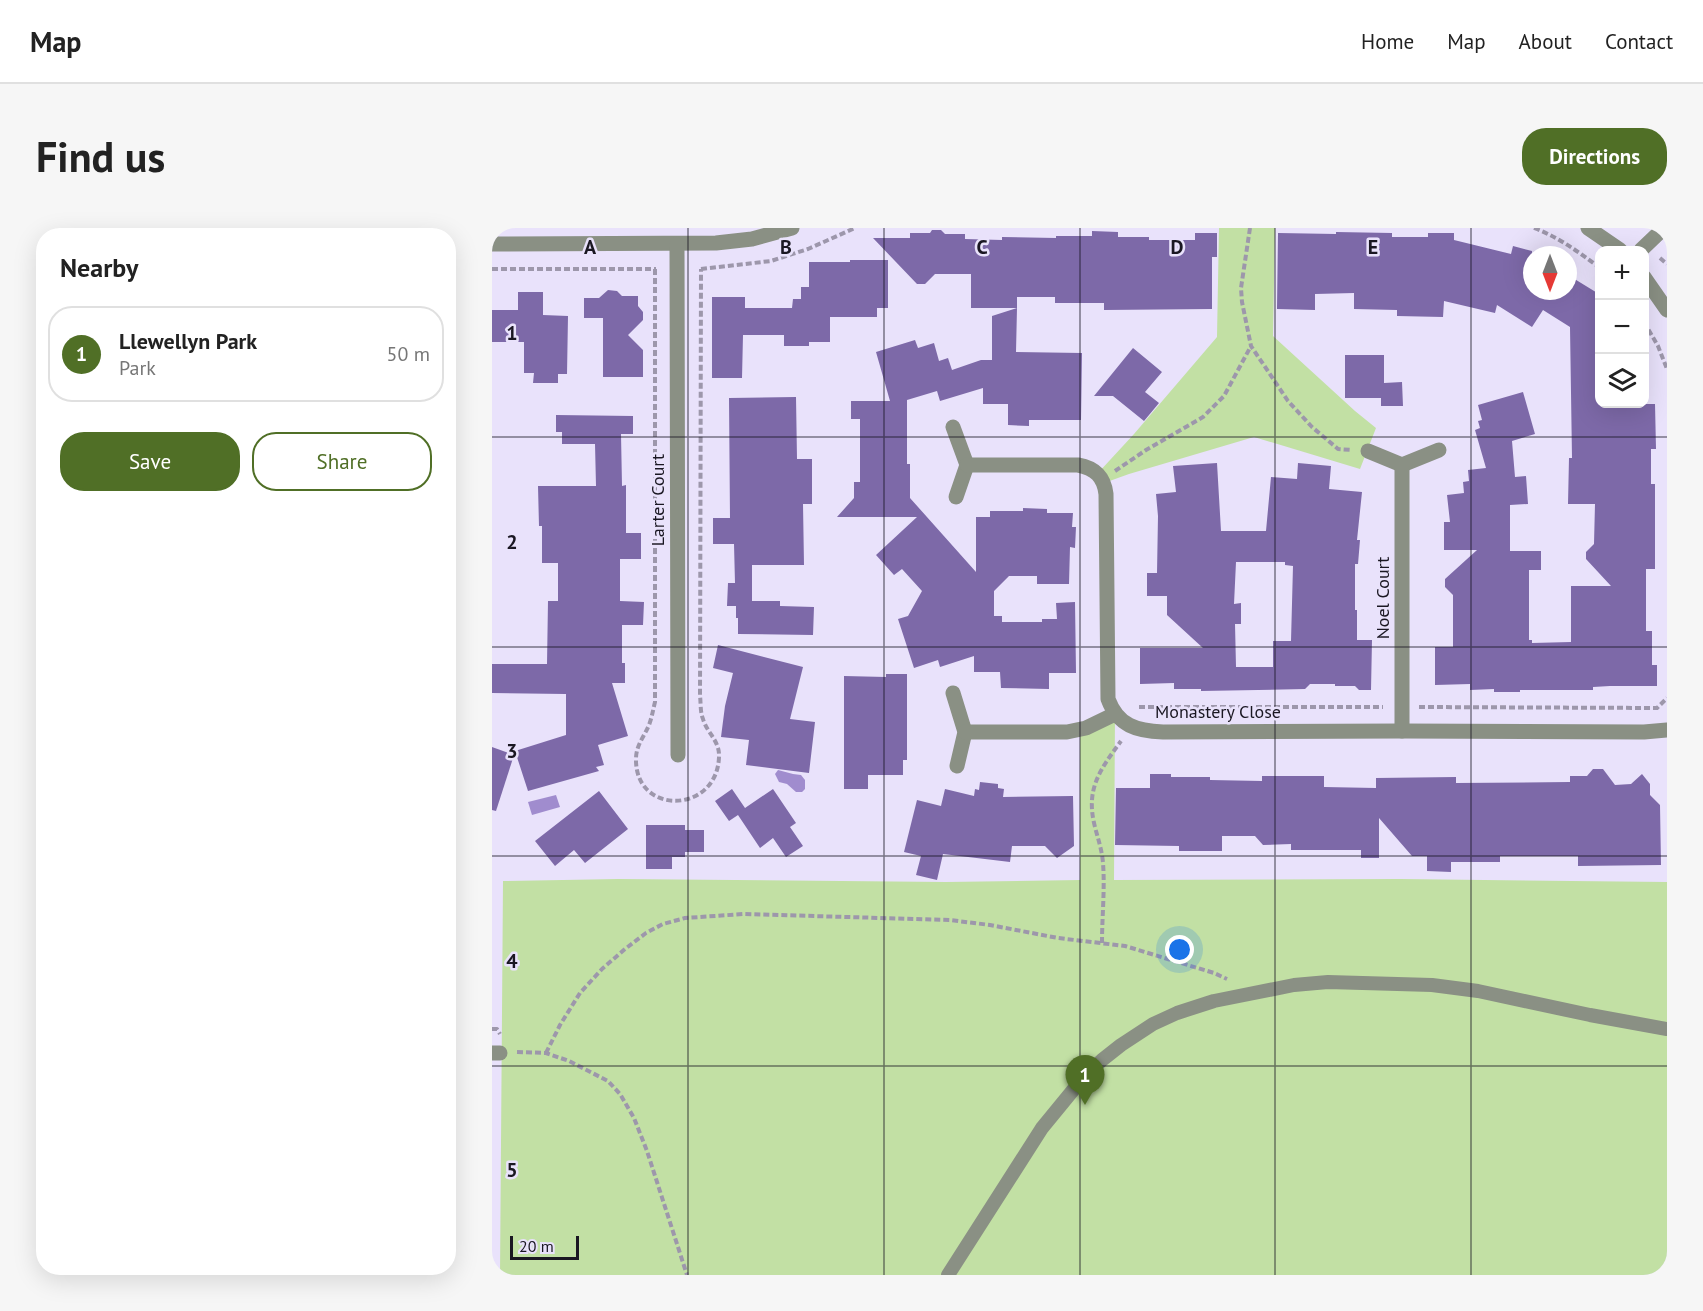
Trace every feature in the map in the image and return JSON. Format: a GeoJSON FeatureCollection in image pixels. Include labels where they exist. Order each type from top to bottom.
{"type":"FeatureCollection","features":[{"type":"Feature","properties":{"kind":"street"},"geometry":{"type":"LineString","coordinates":[[492,244],[735,242],[792,228]]}},
{"type":"Feature","properties":{"kind":"street"},"geometry":{"type":"LineString","coordinates":[[1588,228],[1614,246]]}},
{"type":"Feature","properties":{"kind":"street"},"geometry":{"type":"LineString","coordinates":[[1645,246],[1664,228]]}},
{"type":"Feature","properties":{"kind":"street","name":"Larter Court"},"geometry":{"type":"LineString","coordinates":[[677,244],[678,755]]}},
{"type":"Feature","properties":{"kind":"street"},"geometry":{"type":"LineString","coordinates":[[1649,284],[1667,310]]}},
{"type":"Feature","properties":{"kind":"street"},"geometry":{"type":"LineString","coordinates":[[953,427],[967,465],[956,497]]}},
{"type":"Feature","properties":{"kind":"street"},"geometry":{"type":"LineString","coordinates":[[1368,451],[1402,465],[1438,450]]}},
{"type":"Feature","properties":{"kind":"street"},"geometry":{"type":"LineString","coordinates":[[965,732],[1067,732],[1086,728],[1115,714],[1107,692],[1106,494],[1102,479],[1091,468],[1078,465],[967,465]]}},
{"type":"Feature","properties":{"kind":"street","name":"Noel Court"},"geometry":{"type":"LineString","coordinates":[[1402,465],[1402,731]]}},
{"type":"Feature","properties":{"kind":"street"},"geometry":{"type":"LineString","coordinates":[[953,693],[965,732],[957,766]]}},
{"type":"Feature","properties":{"kind":"street","name":"Monastery Close"},"geometry":{"type":"LineString","coordinates":[[1115,714],[1136,729],[1153,732],[1644,732],[1667,730]]}},
{"type":"Feature","properties":{"kind":"lane"},"geometry":{"type":"LineString","coordinates":[[948,1275],[1042,1128],[1083,1078],[1121,1045],[1154,1024],[1177,1013],[1214,1001],[1294,985],[1328,982],[1432,985],[1667,1029]]}},
{"type":"Feature","properties":{"kind":"path"},"geometry":{"type":"LineString","coordinates":[[691,270],[771,261],[808,249],[855,228]]}},
{"type":"Feature","properties":{"kind":"path"},"geometry":{"type":"LineString","coordinates":[[1250,228],[1240,288],[1251,346],[1288,401],[1325,439],[1338,449],[1368,451]]}},
{"type":"Feature","properties":{"kind":"path"},"geometry":{"type":"LineString","coordinates":[[1534,228],[1550,234],[1595,265]]}},
{"type":"Feature","properties":{"kind":"path"},"geometry":{"type":"LineString","coordinates":[[492,269],[664,269]]}},
{"type":"Feature","properties":{"kind":"path"},"geometry":{"type":"LineString","coordinates":[[1649,330],[1667,369]]}},
{"type":"Feature","properties":{"kind":"path"},"geometry":{"type":"LineString","coordinates":[[1102,479],[1203,417],[1224,396],[1251,346]]}},
{"type":"Feature","properties":{"kind":"path"},"geometry":{"type":"LineString","coordinates":[[1412,707],[1657,708],[1667,698]]}},
{"type":"Feature","properties":{"kind":"path"},"geometry":{"type":"LineString","coordinates":[[1135,707],[1393,707]]}},
{"type":"Feature","properties":{"kind":"path"},"geometry":{"type":"LineString","coordinates":[[1102,943],[1103,860],[1094,825],[1092,794],[1100,771],[1124,735]]}},
{"type":"Feature","properties":{"kind":"path"},"geometry":{"type":"LineString","coordinates":[[546,1053],[580,993],[602,969],[646,933],[663,924],[685,918],[744,914],[950,920],[990,924],[1058,938],[1125,946],[1203,969],[1254,993]]}},
{"type":"Feature","properties":{"kind":"path"},"geometry":{"type":"LineString","coordinates":[[500,1053],[546,1053],[569,1061],[608,1081],[624,1100],[634,1118],[687,1275]]}},
{"type":"Feature","properties":{"kind":"green space"},"geometry":{"type":"Polygon","coordinates":[[[1219,228],[1275,228],[1273,336],[1376,428],[1360,469],[1254,437],[1104,483],[1098,473],[1217,337],[1219,228]]]}},
{"type":"Feature","properties":{"kind":"green space"},"geometry":{"type":"Polygon","coordinates":[[[1115,714],[1114,880],[1400,879],[1667,882],[1667,1275],[500,1275],[503,881],[618,879],[946,882],[1080,880],[1080,730],[1115,714]]]}},
{"type":"Feature","properties":{"kind":"shaded area"},"geometry":{"type":"Polygon","coordinates":[[[778,770],[801,775],[805,780],[805,789],[802,792],[796,792],[787,784],[779,782],[775,774],[778,770]]]}},
{"type":"Feature","properties":{"kind":"shaded area"},"geometry":{"type":"Polygon","coordinates":[[[556,795],[560,807],[532,815],[528,802],[556,795]]]}},
{"type":"Feature","properties":{"kind":"building"},"geometry":{"type":"Polygon","coordinates":[[[932,230],[941,230],[945,234],[965,234],[965,239],[1002,240],[1002,237],[1092,236],[1092,231],[1118,232],[1118,237],[1149,237],[1149,240],[1195,240],[1195,233],[1217,233],[1217,257],[1212,257],[1212,309],[1104,310],[1104,303],[1055,303],[1055,297],[1017,297],[1017,308],[971,308],[971,274],[935,274],[925,284],[917,284],[873,238],[910,238],[910,233],[930,233],[932,230]]]}},
{"type":"Feature","properties":{"kind":"building"},"geometry":{"type":"Polygon","coordinates":[[[1336,232],[1392,233],[1392,237],[1428,237],[1428,233],[1454,233],[1454,240],[1511,254],[1513,246],[1523,249],[1523,300],[1577,300],[1577,281],[1595,292],[1595,408],[1649,408],[1649,404],[1655,404],[1656,449],[1651,449],[1651,484],[1655,484],[1655,569],[1646,569],[1646,631],[1652,631],[1652,665],[1657,665],[1657,686],[1494,692],[1494,689],[1470,690],[1470,684],[1435,685],[1435,647],[1453,647],[1453,595],[1445,587],[1445,579],[1477,550],[1444,550],[1444,522],[1450,522],[1447,495],[1464,493],[1463,482],[1469,481],[1468,470],[1486,468],[1475,430],[1480,428],[1478,421],[1482,420],[1478,405],[1523,392],[1535,434],[1512,441],[1515,477],[1526,476],[1528,504],[1510,505],[1510,551],[1541,551],[1541,570],[1529,570],[1529,640],[1532,640],[1532,643],[1571,642],[1571,586],[1611,586],[1586,559],[1586,552],[1594,544],[1595,504],[1568,504],[1569,458],[1572,458],[1570,327],[1543,310],[1532,327],[1497,305],[1495,313],[1444,301],[1443,317],[1397,316],[1397,310],[1354,309],[1354,293],[1315,294],[1315,310],[1277,309],[1278,233],[1336,234],[1336,232]]]}},
{"type":"Feature","properties":{"kind":"building"},"geometry":{"type":"Polygon","coordinates":[[[850,260],[888,260],[888,308],[877,308],[877,317],[830,317],[830,342],[809,342],[809,346],[784,346],[784,335],[743,335],[742,378],[712,378],[712,297],[745,297],[745,308],[792,308],[793,299],[801,299],[801,287],[809,287],[809,262],[850,262],[850,260]]]}},
{"type":"Feature","properties":{"kind":"building"},"geometry":{"type":"Polygon","coordinates":[[[608,290],[617,291],[622,296],[638,296],[638,306],[643,312],[643,320],[628,335],[643,350],[643,377],[603,377],[603,318],[584,318],[584,298],[599,298],[608,290]]]}},
{"type":"Feature","properties":{"kind":"building"},"geometry":{"type":"Polygon","coordinates":[[[518,292],[543,292],[543,315],[568,316],[567,374],[558,374],[558,383],[533,383],[534,373],[524,373],[524,342],[492,342],[492,310],[518,310],[518,292]]]}},
{"type":"Feature","properties":{"kind":"building"},"geometry":{"type":"Polygon","coordinates":[[[1017,308],[1016,352],[1082,353],[1081,420],[1029,420],[1029,426],[1008,425],[1008,404],[983,404],[983,388],[940,401],[937,391],[907,400],[907,464],[910,464],[910,498],[976,572],[976,517],[990,517],[990,511],[1023,511],[1023,508],[1047,509],[1047,513],[1073,513],[1072,527],[1076,527],[1075,548],[1070,547],[1069,584],[1037,584],[1037,576],[1009,576],[994,591],[994,616],[1002,616],[1002,622],[1042,622],[1042,619],[1057,619],[1056,603],[1075,602],[1076,673],[1049,673],[1049,689],[1001,688],[1000,672],[974,672],[974,656],[940,667],[938,660],[914,668],[898,619],[908,616],[922,591],[902,569],[894,575],[876,555],[917,517],[837,517],[854,498],[854,482],[860,482],[860,419],[851,419],[851,401],[890,401],[876,352],[915,340],[918,348],[934,343],[939,361],[948,358],[952,370],[981,360],[992,360],[992,316],[1017,308]]]}},
{"type":"Feature","properties":{"kind":"building"},"geometry":{"type":"Polygon","coordinates":[[[1133,348],[1162,372],[1145,392],[1159,403],[1144,421],[1113,396],[1094,396],[1133,348]]]}},
{"type":"Feature","properties":{"kind":"building"},"geometry":{"type":"Polygon","coordinates":[[[1345,355],[1384,355],[1384,383],[1402,382],[1403,406],[1381,406],[1381,398],[1345,398],[1345,355]]]}},
{"type":"Feature","properties":{"kind":"building"},"geometry":{"type":"Polygon","coordinates":[[[796,397],[797,459],[812,459],[812,504],[803,504],[804,565],[752,565],[752,601],[780,601],[780,606],[814,607],[813,635],[738,634],[736,606],[727,606],[728,583],[735,583],[734,544],[713,544],[713,518],[730,518],[729,398],[796,397]]]}},
{"type":"Feature","properties":{"kind":"building"},"geometry":{"type":"Polygon","coordinates":[[[556,415],[633,416],[633,434],[621,434],[622,486],[626,485],[626,533],[641,533],[641,559],[620,559],[620,601],[644,602],[643,625],[622,625],[622,663],[625,663],[625,683],[612,683],[628,736],[598,745],[604,765],[596,767],[599,771],[528,791],[515,751],[566,735],[566,694],[492,693],[492,664],[547,664],[548,601],[558,601],[558,563],[542,563],[542,526],[539,526],[538,486],[596,486],[595,444],[562,444],[562,432],[556,432],[556,415]]]}},
{"type":"Feature","properties":{"kind":"building"},"geometry":{"type":"Polygon","coordinates":[[[1217,463],[1221,531],[1266,531],[1271,477],[1297,479],[1298,463],[1331,466],[1329,489],[1362,492],[1357,540],[1360,540],[1358,564],[1355,564],[1355,610],[1357,610],[1357,640],[1372,640],[1371,690],[1359,690],[1355,686],[1335,686],[1335,684],[1310,684],[1305,689],[1201,691],[1201,689],[1174,689],[1174,683],[1140,684],[1140,648],[1203,648],[1167,615],[1167,596],[1147,596],[1147,573],[1157,573],[1156,494],[1176,492],[1173,466],[1217,463]],[[1236,562],[1234,604],[1241,603],[1241,624],[1235,624],[1236,667],[1273,667],[1273,641],[1291,641],[1293,566],[1285,565],[1285,562],[1236,562]]]}},
{"type":"Feature","properties":{"kind":"building"},"geometry":{"type":"Polygon","coordinates":[[[718,645],[803,667],[790,719],[815,722],[809,773],[746,765],[749,740],[721,737],[733,673],[713,668],[718,645]]]}},
{"type":"Feature","properties":{"kind":"building"},"geometry":{"type":"Polygon","coordinates":[[[886,674],[907,674],[907,760],[903,760],[903,775],[868,775],[868,789],[844,789],[844,676],[886,677],[886,674]]]}},
{"type":"Feature","properties":{"kind":"building"},"geometry":{"type":"Polygon","coordinates":[[[492,747],[514,755],[496,811],[492,810],[492,747]]]}},
{"type":"Feature","properties":{"kind":"building"},"geometry":{"type":"Polygon","coordinates":[[[1593,769],[1603,769],[1615,785],[1631,784],[1642,774],[1650,784],[1650,795],[1660,805],[1661,865],[1578,866],[1578,856],[1500,856],[1500,862],[1451,862],[1451,872],[1427,871],[1427,856],[1412,856],[1379,818],[1379,858],[1361,858],[1361,850],[1291,850],[1291,844],[1263,845],[1255,836],[1222,836],[1222,851],[1179,851],[1179,846],[1115,845],[1116,788],[1150,788],[1150,774],[1171,774],[1171,777],[1210,777],[1210,780],[1262,781],[1262,776],[1324,776],[1324,787],[1376,788],[1376,778],[1456,777],[1456,783],[1570,782],[1570,776],[1587,776],[1593,769]]]}},
{"type":"Feature","properties":{"kind":"building"},"geometry":{"type":"Polygon","coordinates":[[[980,782],[998,784],[998,788],[1004,789],[1003,797],[1073,796],[1074,846],[1057,858],[1045,846],[1012,846],[1010,862],[943,854],[937,880],[916,875],[921,856],[904,852],[917,800],[941,806],[945,789],[974,796],[975,789],[979,790],[980,782]]]}},
{"type":"Feature","properties":{"kind":"building"},"geometry":{"type":"Polygon","coordinates":[[[732,789],[745,808],[773,789],[796,823],[790,827],[803,846],[786,857],[773,838],[760,848],[738,815],[729,821],[715,801],[732,789]]]}},
{"type":"Feature","properties":{"kind":"building"},"geometry":{"type":"Polygon","coordinates":[[[599,791],[628,829],[585,863],[574,850],[555,866],[535,841],[599,791]]]}},
{"type":"Feature","properties":{"kind":"building"},"geometry":{"type":"Polygon","coordinates":[[[646,825],[685,825],[685,830],[704,830],[704,852],[685,852],[685,857],[672,857],[672,869],[646,869],[646,825]]]}},
{"type":"Feature","properties":{"kind":"place","name":"Llewellyn Park"},"geometry":{"type":"Point","coordinates":[1085,1105]}}]}
